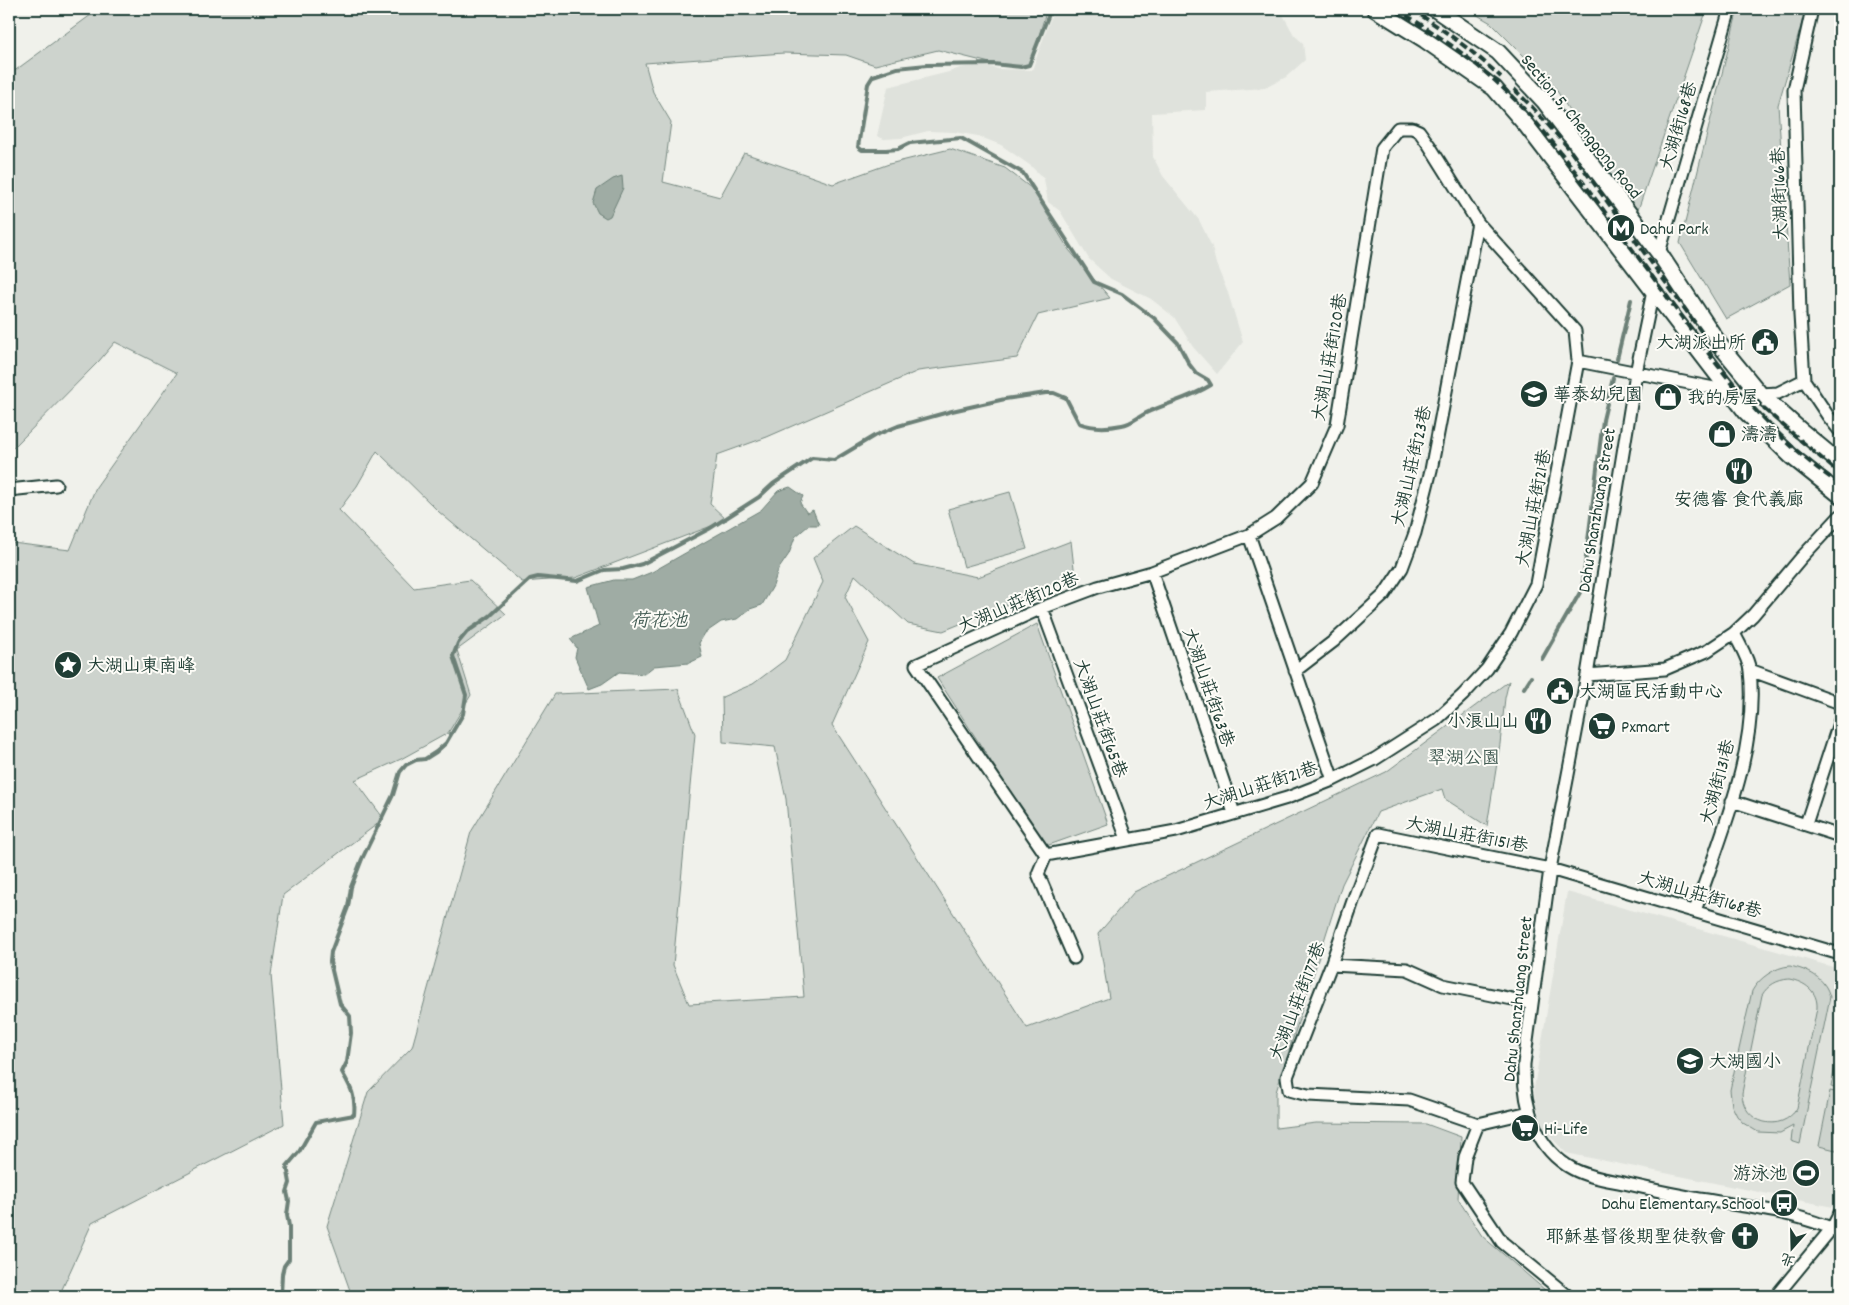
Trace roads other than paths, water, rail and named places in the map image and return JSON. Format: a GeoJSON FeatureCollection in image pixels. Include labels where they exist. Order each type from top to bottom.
{"type":"FeatureCollection","features":[{"type":"Feature","properties":{"kind":"main road"},"geometry":{"type":"LineString","coordinates":[[1375,9],[1425,40],[1494,88],[1526,125],[1746,412],[1791,456],[1840,495]]}},
{"type":"Feature","properties":{"kind":"main road","name":"Section 5, Chenggong Road"},"geometry":{"type":"LineString","coordinates":[[1435,9],[1498,52],[1544,101],[1660,253],[1719,344],[1760,394],[1799,430],[1840,463]]}},
{"type":"Feature","properties":{"kind":"street","name":"大湖街168巷"},"geometry":{"type":"LineString","coordinates":[[1660,253],[1730,9]]}},
{"type":"Feature","properties":{"kind":"street","name":"大湖街166巷"},"geometry":{"type":"LineString","coordinates":[[1804,380],[1800,315],[1794,90],[1812,9]]}},
{"type":"Feature","properties":{"kind":"street","name":"大湖山莊街120巷"},"geometry":{"type":"LineString","coordinates":[[1046,855],[916,665],[1042,608],[1098,588],[1152,572],[1249,535],[1276,518],[1312,483],[1337,425],[1382,148],[1398,128],[1412,128],[1419,131],[1430,145],[1478,223],[1575,331],[1578,361]]}},
{"type":"Feature","properties":{"kind":"street","name":"大湖山莊街23巷"},"geometry":{"type":"LineString","coordinates":[[1295,671],[1334,641],[1384,595],[1402,568],[1415,533],[1431,470],[1478,223]]}},
{"type":"Feature","properties":{"kind":"street","name":"Dahu Shanzhuang Street"},"geometry":{"type":"LineString","coordinates":[[1653,292],[1636,373],[1587,675],[1550,869],[1524,1067],[1524,1088],[1529,1112],[1540,1140],[1557,1157],[1573,1169],[1596,1177],[1704,1200],[1790,1213],[1836,1230]]}},
{"type":"Feature","properties":{"kind":"street"},"geometry":{"type":"LineString","coordinates":[[1578,361],[1729,391],[1760,394],[1778,393],[1804,380],[1840,431]]}},
{"type":"Feature","properties":{"kind":"street","name":"大湖山莊街21巷"},"geometry":{"type":"LineString","coordinates":[[1046,855],[1176,831],[1287,798],[1333,780],[1375,759],[1436,720],[1464,695],[1487,669],[1511,633],[1536,584],[1578,361]]}},
{"type":"Feature","properties":{"kind":"street"},"geometry":{"type":"LineString","coordinates":[[9,490],[56,485]]}},
{"type":"Feature","properties":{"kind":"street"},"geometry":{"type":"LineString","coordinates":[[1587,675],[1666,669],[1707,651],[1734,633],[1753,615],[1800,558],[1840,516]]}},
{"type":"Feature","properties":{"kind":"street"},"geometry":{"type":"LineString","coordinates":[[1249,535],[1333,780]]}},
{"type":"Feature","properties":{"kind":"street","name":"大湖山莊街63巷"},"geometry":{"type":"LineString","coordinates":[[1152,572],[1234,813]]}},
{"type":"Feature","properties":{"kind":"street","name":"大湖山莊街65巷"},"geometry":{"type":"LineString","coordinates":[[1042,608],[1127,840]]}},
{"type":"Feature","properties":{"kind":"street","name":"大湖街131巷"},"geometry":{"type":"LineString","coordinates":[[1695,911],[1746,754],[1750,715],[1750,670],[1734,633]]}},
{"type":"Feature","properties":{"kind":"street"},"geometry":{"type":"LineString","coordinates":[[1750,670],[1840,703]]}},
{"type":"Feature","properties":{"kind":"street"},"geometry":{"type":"LineString","coordinates":[[1806,824],[1840,720]]}},
{"type":"Feature","properties":{"kind":"street"},"geometry":{"type":"LineString","coordinates":[[1732,801],[1840,836]]}},
{"type":"Feature","properties":{"kind":"street","name":"大湖山莊街151巷"},"geometry":{"type":"LineString","coordinates":[[1378,834],[1550,869]]}},
{"type":"Feature","properties":{"kind":"street","name":"大湖山莊街177巷"},"geometry":{"type":"LineString","coordinates":[[1378,834],[1331,965],[1287,1076],[1288,1090],[1308,1095],[1409,1100],[1478,1124]]}},
{"type":"Feature","properties":{"kind":"street"},"geometry":{"type":"LineString","coordinates":[[1046,855],[1038,874],[1074,958]]}},
{"type":"Feature","properties":{"kind":"street","name":"大湖山莊街168巷"},"geometry":{"type":"LineString","coordinates":[[1550,869],[1840,954]]}},
{"type":"Feature","properties":{"kind":"street"},"geometry":{"type":"LineString","coordinates":[[1331,965],[1407,969],[1443,985],[1532,1003]]}},
{"type":"Feature","properties":{"kind":"street"},"geometry":{"type":"LineString","coordinates":[[1529,1112],[1478,1124],[1465,1157],[1462,1182],[1502,1242],[1568,1296]]}},
{"type":"Feature","properties":{"kind":"street"},"geometry":{"type":"LineString","coordinates":[[1776,1296],[1836,1230],[1840,1213]]}},
{"type":"Feature","properties":{"kind":"water"},"geometry":{"type":"Polygon","coordinates":[[[622,176],[623,188],[610,216],[606,218],[598,213],[593,203],[597,190],[613,179],[622,176]]]}},
{"type":"Feature","properties":{"kind":"water","name":"荷花池"},"geometry":{"type":"Polygon","coordinates":[[[790,487],[803,496],[800,503],[807,513],[813,510],[819,525],[809,525],[795,537],[789,554],[778,570],[773,586],[762,605],[750,609],[737,619],[721,622],[705,633],[699,643],[702,657],[689,663],[654,666],[644,674],[619,672],[602,684],[589,689],[575,657],[577,648],[570,639],[599,626],[588,587],[614,580],[632,580],[652,572],[761,510],[778,491],[790,487]]]}},
{"type":"Feature","properties":{"kind":"waterway"},"geometry":{"type":"LineString","coordinates":[[281,1296],[282,1274],[284,1266],[289,1259],[287,1215],[289,1201],[287,1192],[290,1183],[287,1166],[299,1152],[316,1122],[354,1115],[352,1092],[342,1072],[347,1062],[351,1033],[350,1016],[340,1004],[330,962],[331,952],[348,907],[351,887],[362,859],[393,795],[400,772],[406,765],[416,760],[425,759],[446,743],[463,714],[466,695],[453,656],[458,643],[467,632],[490,616],[530,579],[538,577],[577,581],[604,570],[623,569],[642,564],[709,529],[759,497],[773,484],[812,458],[834,460],[874,436],[898,426],[1005,399],[1046,393],[1054,393],[1066,398],[1079,423],[1095,427],[1117,426],[1128,423],[1146,413],[1187,397],[1211,385],[1208,380],[1196,373],[1178,343],[1154,318],[1122,294],[1094,282],[1023,173],[961,138],[910,143],[898,149],[862,150],[858,147],[868,84],[873,76],[897,68],[927,65],[993,64],[1021,67],[1029,65],[1051,9]]}},
{"type":"Feature","properties":{"kind":"waterway"},"geometry":{"type":"LineString","coordinates":[[1617,359],[1631,300]]}},
{"type":"Feature","properties":{"kind":"waterway"},"geometry":{"type":"LineString","coordinates":[[1542,659],[1582,589],[1603,420],[1613,378]]}},
{"type":"Feature","properties":{"kind":"waterway"},"geometry":{"type":"LineString","coordinates":[[1524,688],[1531,677]]}},
{"type":"Feature","properties":{"kind":"railway"},"geometry":{"type":"LineString","coordinates":[[1396,9],[1465,55],[1524,109],[1571,166],[1725,375],[1767,423],[1790,445],[1840,484]]}},
{"type":"Feature","properties":{"kind":"railway"},"geometry":{"type":"LineString","coordinates":[[1411,9],[1458,41],[1501,77]]}},
{"type":"Feature","properties":{"kind":"railway"},"geometry":{"type":"LineString","coordinates":[[1514,89],[1567,146],[1719,356]]}},
{"type":"Feature","properties":{"kind":"railway"},"geometry":{"type":"LineString","coordinates":[[1748,390],[1764,409],[1840,474]]}},
{"type":"Feature","properties":{"kind":"place","name":"Dahu Park"},"geometry":{"type":"Point","coordinates":[1621,228]}},
{"type":"Feature","properties":{"kind":"place","name":"大湖派出所"},"geometry":{"type":"Point","coordinates":[1765,342]}},
{"type":"Feature","properties":{"kind":"place","name":"華泰幼兒園"},"geometry":{"type":"Point","coordinates":[1534,394]}},
{"type":"Feature","properties":{"kind":"place","name":"我的房屋"},"geometry":{"type":"Point","coordinates":[1668,397]}},
{"type":"Feature","properties":{"kind":"place","name":"濤濤"},"geometry":{"type":"Point","coordinates":[1722,434]}},
{"type":"Feature","properties":{"kind":"place","name":"安德睿 食代義廊"},"geometry":{"type":"Point","coordinates":[1739,471]}},
{"type":"Feature","properties":{"kind":"place","name":"大湖山東南峰"},"geometry":{"type":"Point","coordinates":[68,665]}},
{"type":"Feature","properties":{"kind":"place","name":"大湖區民活動中心"},"geometry":{"type":"Point","coordinates":[1560,691]}},
{"type":"Feature","properties":{"kind":"place","name":"小浪山山"},"geometry":{"type":"Point","coordinates":[1538,721]}},
{"type":"Feature","properties":{"kind":"place","name":"Pxmart"},"geometry":{"type":"Point","coordinates":[1602,726]}},
{"type":"Feature","properties":{"kind":"place","name":"大湖國小"},"geometry":{"type":"Point","coordinates":[1690,1061]}},
{"type":"Feature","properties":{"kind":"place","name":"Hi-Life"},"geometry":{"type":"Point","coordinates":[1525,1128]}},
{"type":"Feature","properties":{"kind":"place","name":"游泳池"},"geometry":{"type":"Point","coordinates":[1806,1173]}},
{"type":"Feature","properties":{"kind":"place","name":"Dahu Elementary School"},"geometry":{"type":"Point","coordinates":[1784,1203]}},
{"type":"Feature","properties":{"kind":"place","name":"耶穌基督後期聖徒教會"},"geometry":{"type":"Point","coordinates":[1745,1236]}},
{"type":"Feature","properties":{"kind":"park label","name":"翠湖公園"},"geometry":{"type":"Point","coordinates":[1464,757]}}]}
